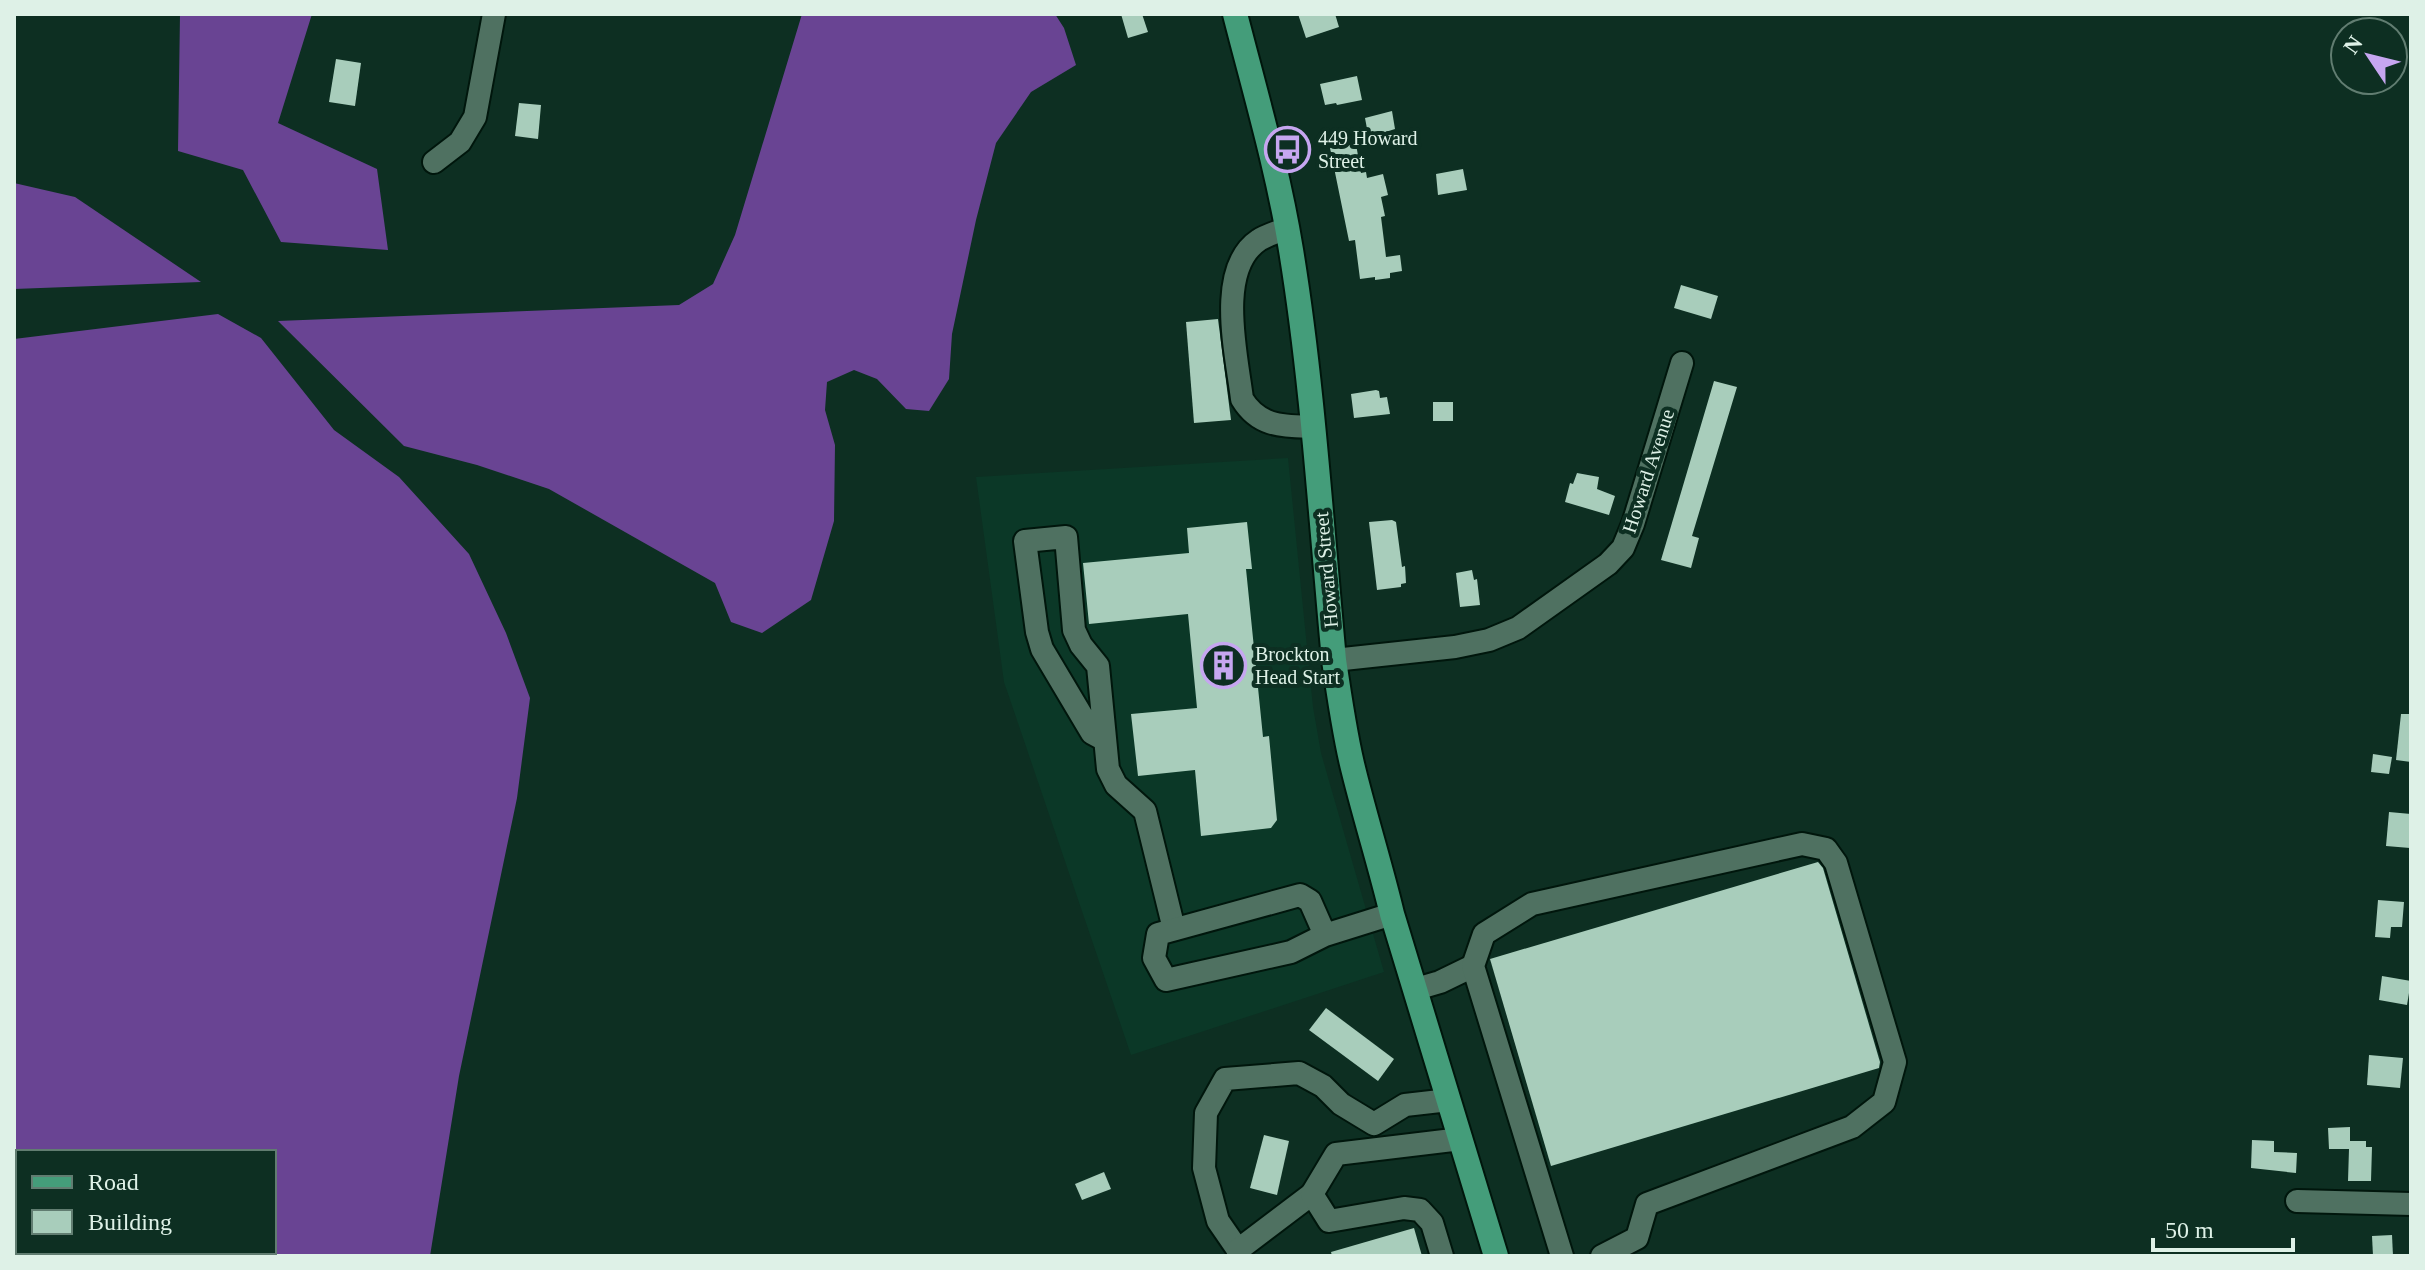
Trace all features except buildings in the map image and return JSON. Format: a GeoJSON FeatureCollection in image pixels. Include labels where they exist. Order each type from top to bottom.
{"type":"FeatureCollection","features":[{"type":"Feature","properties":{"kind":"main road","name":"Howard Street"},"geometry":{"type":"LineString","coordinates":[[1235,14],[1287,228],[1300,309],[1341,715],[1392,914],[1496,1256]]}},
{"type":"Feature","properties":{"kind":"street"},"geometry":{"type":"LineString","coordinates":[[434,162],[460,142],[475,117],[494,14]]}},
{"type":"Feature","properties":{"kind":"street"},"geometry":{"type":"LineString","coordinates":[[1287,228],[1257,241],[1243,258],[1233,279],[1232,315],[1242,399],[1261,420],[1277,425],[1312,427]]}},
{"type":"Feature","properties":{"kind":"street","name":"Howard Avenue"},"geometry":{"type":"LineString","coordinates":[[1334,660],[1455,647],[1489,640],[1518,628],[1608,564],[1623,548],[1633,524],[1682,363]]}},
{"type":"Feature","properties":{"kind":"street"},"geometry":{"type":"LineString","coordinates":[[1105,740],[1092,733],[1042,649],[1025,541],[1066,537],[1074,630],[1081,645],[1098,666],[1108,769],[1116,785],[1145,811],[1174,929]]}},
{"type":"Feature","properties":{"kind":"street"},"geometry":{"type":"LineString","coordinates":[[1042,649],[1081,645]]}},
{"type":"Feature","properties":{"kind":"street"},"geometry":{"type":"LineString","coordinates":[[1562,1256],[1473,966],[1484,934],[1532,904],[1802,844],[1826,849],[1836,863],[1895,1062],[1884,1102],[1852,1127],[1647,1204],[1637,1238],[1602,1256]]}},
{"type":"Feature","properties":{"kind":"street"},"geometry":{"type":"LineString","coordinates":[[1325,935],[1310,901],[1300,895],[1158,934],[1154,958],[1166,980],[1291,952],[1325,935],[1392,914]]}},
{"type":"Feature","properties":{"kind":"street"},"geometry":{"type":"LineString","coordinates":[[1416,989],[1440,982],[1473,966]]}},
{"type":"Feature","properties":{"kind":"street"},"geometry":{"type":"LineString","coordinates":[[1449,1100],[1405,1105],[1374,1124],[1341,1104],[1323,1086],[1299,1073],[1225,1079],[1206,1113],[1204,1168],[1218,1221],[1238,1253],[1312,1194],[1336,1154],[1461,1139]]}},
{"type":"Feature","properties":{"kind":"street"},"geometry":{"type":"LineString","coordinates":[[1312,1194],[1329,1221],[1404,1208],[1420,1210],[1432,1223],[1442,1256]]}},
{"type":"Feature","properties":{"kind":"street"},"geometry":{"type":"LineString","coordinates":[[2297,1201],[2411,1204]]}},
{"type":"Feature","properties":{"kind":"shaded area"},"geometry":{"type":"Polygon","coordinates":[[[180,14],[312,14],[278,123],[377,169],[388,250],[281,242],[243,170],[178,151],[180,14]]]}},
{"type":"Feature","properties":{"kind":"shaded area"},"geometry":{"type":"Polygon","coordinates":[[[802,14],[1055,14],[1064,28],[1076,65],[1031,92],[996,143],[952,334],[949,379],[929,411],[906,409],[877,379],[854,370],[827,382],[825,410],[835,445],[834,521],[811,600],[762,633],[731,622],[715,583],[549,489],[477,465],[404,446],[278,321],[679,305],[713,284],[735,235],[802,14]]]}},
{"type":"Feature","properties":{"kind":"shaded area"},"geometry":{"type":"Polygon","coordinates":[[[14,183],[75,197],[201,282],[14,289],[14,183]]]}},
{"type":"Feature","properties":{"kind":"shaded area"},"geometry":{"type":"Polygon","coordinates":[[[218,314],[261,338],[334,430],[399,477],[469,554],[506,633],[530,698],[517,798],[459,1076],[430,1256],[14,1256],[14,339],[218,314]]]}},
{"type":"Feature","properties":{"kind":"shaded area"},"geometry":{"type":"Polygon","coordinates":[[[1288,458],[1313,707],[1321,753],[1384,972],[1131,1055],[1004,682],[976,477],[1288,458]]]}},
{"type":"Feature","properties":{"kind":"place","name":"449 Howard Street"},"geometry":{"type":"Point","coordinates":[1287,149]}},
{"type":"Feature","properties":{"kind":"place","name":"Brockton Head Start"},"geometry":{"type":"Point","coordinates":[1224,666]}}]}
